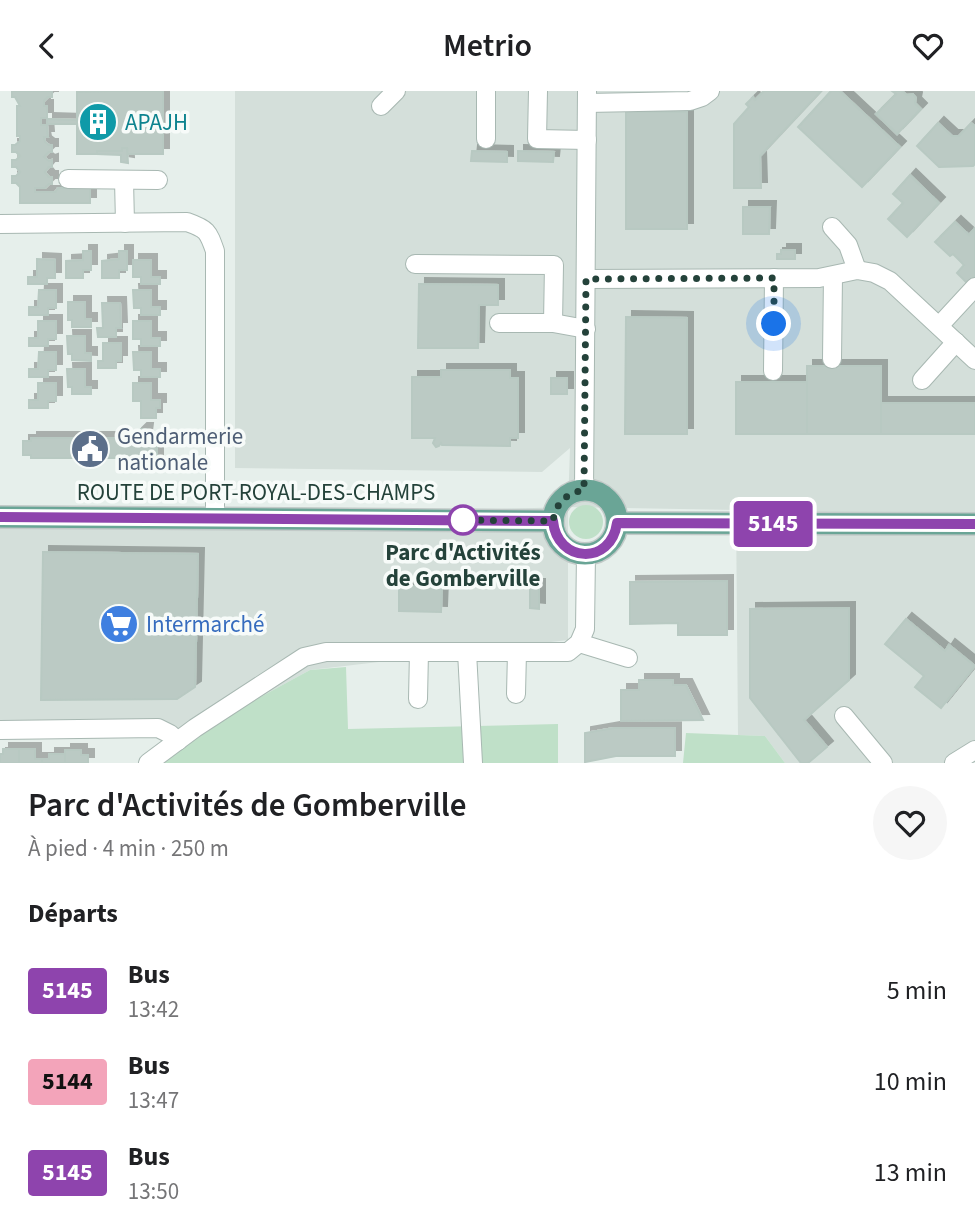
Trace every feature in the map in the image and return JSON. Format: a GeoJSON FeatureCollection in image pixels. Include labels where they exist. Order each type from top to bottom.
{"type":"FeatureCollection","features":[{"type":"Feature","properties":{"kind":"main road"},"geometry":{"type":"LineString","coordinates":[[584,490],[593,491],[608,500],[617,523],[607,545],[594,553],[586,554],[577,553],[562,545],[554,530],[553,521],[554,512],[566,496],[584,490]]}},
{"type":"Feature","properties":{"kind":"main road","name":"ROUTE DE PORT-ROYAL-DES-CHAMPS"},"geometry":{"type":"LineString","coordinates":[[0,517],[553,521]]}},
{"type":"Feature","properties":{"kind":"main road"},"geometry":{"type":"LineString","coordinates":[[617,523],[975,524]]}},
{"type":"Feature","properties":{"kind":"street"},"geometry":{"type":"LineString","coordinates":[[381,106],[396,91]]}},
{"type":"Feature","properties":{"kind":"street"},"geometry":{"type":"LineString","coordinates":[[486,91],[486,138]]}},
{"type":"Feature","properties":{"kind":"street"},"geometry":{"type":"LineString","coordinates":[[538,91],[537,139],[587,140]]}},
{"type":"Feature","properties":{"kind":"street"},"geometry":{"type":"LineString","coordinates":[[584,490],[587,97],[690,101],[710,91]]}},
{"type":"Feature","properties":{"kind":"street"},"geometry":{"type":"LineString","coordinates":[[68,179],[158,180]]}},
{"type":"Feature","properties":{"kind":"street"},"geometry":{"type":"LineString","coordinates":[[124,180],[125,223]]}},
{"type":"Feature","properties":{"kind":"street"},"geometry":{"type":"LineString","coordinates":[[0,224],[187,222],[203,227],[209,234],[215,251],[215,518]]}},
{"type":"Feature","properties":{"kind":"street"},"geometry":{"type":"LineString","coordinates":[[832,227],[848,245],[857,270]]}},
{"type":"Feature","properties":{"kind":"street"},"geometry":{"type":"LineString","coordinates":[[415,264],[554,265],[554,323]]}},
{"type":"Feature","properties":{"kind":"street"},"geometry":{"type":"LineString","coordinates":[[586,279],[819,278],[857,270],[874,273],[890,281],[975,360]]}},
{"type":"Feature","properties":{"kind":"street"},"geometry":{"type":"LineString","coordinates":[[832,359],[833,276]]}},
{"type":"Feature","properties":{"kind":"street"},"geometry":{"type":"LineString","coordinates":[[773,371],[774,278]]}},
{"type":"Feature","properties":{"kind":"street"},"geometry":{"type":"LineString","coordinates":[[939,326],[975,287]]}},
{"type":"Feature","properties":{"kind":"street"},"geometry":{"type":"LineString","coordinates":[[499,323],[554,323],[586,329]]}},
{"type":"Feature","properties":{"kind":"street"},"geometry":{"type":"LineString","coordinates":[[922,380],[956,342]]}},
{"type":"Feature","properties":{"kind":"street"},"geometry":{"type":"LineString","coordinates":[[148,763],[195,728],[304,657],[326,652],[568,652],[579,643],[585,629],[586,554]]}},
{"type":"Feature","properties":{"kind":"street"},"geometry":{"type":"LineString","coordinates":[[579,643],[628,658]]}},
{"type":"Feature","properties":{"kind":"street"},"geometry":{"type":"LineString","coordinates":[[418,699],[419,652]]}},
{"type":"Feature","properties":{"kind":"street"},"geometry":{"type":"LineString","coordinates":[[467,652],[473,763]]}},
{"type":"Feature","properties":{"kind":"street"},"geometry":{"type":"LineString","coordinates":[[516,694],[517,652]]}},
{"type":"Feature","properties":{"kind":"street"},"geometry":{"type":"LineString","coordinates":[[844,716],[883,763]]}},
{"type":"Feature","properties":{"kind":"street"},"geometry":{"type":"LineString","coordinates":[[0,730],[158,728],[178,741]]}},
{"type":"Feature","properties":{"kind":"street"},"geometry":{"type":"LineString","coordinates":[[954,763],[975,750]]}},
{"type":"Feature","properties":{"kind":"shaded area"},"geometry":{"type":"Polygon","coordinates":[[[235,91],[975,91],[975,757],[967,763],[785,763],[765,736],[738,735],[736,510],[568,507],[570,448],[542,472],[235,468],[235,91]]]}},
{"type":"Feature","properties":{"kind":"shaded area"},"geometry":{"type":"Polygon","coordinates":[[[568,507],[568,640],[310,670],[253,701],[187,745],[139,733],[0,734],[0,520],[229,517],[568,507]]]}},
{"type":"Feature","properties":{"kind":"green space"},"geometry":{"type":"Polygon","coordinates":[[[586,505],[598,510],[603,522],[598,534],[586,539],[574,534],[569,522],[574,510],[586,505]]]}},
{"type":"Feature","properties":{"kind":"green space"},"geometry":{"type":"Polygon","coordinates":[[[346,667],[348,729],[558,724],[558,763],[164,763],[253,701],[310,670],[346,667]]]}},
{"type":"Feature","properties":{"kind":"green space"},"geometry":{"type":"Polygon","coordinates":[[[686,733],[765,736],[785,763],[683,763],[686,733]]]}},
{"type":"Feature","properties":{"kind":"building","name":"APAJH"},"geometry":{"type":"Polygon","coordinates":[[[12,91],[52,91],[52,97],[44,101],[47,118],[41,118],[41,125],[47,125],[48,137],[44,137],[45,142],[52,145],[52,152],[44,157],[52,160],[52,167],[45,172],[52,177],[52,184],[45,188],[35,188],[35,192],[55,192],[58,188],[90,188],[90,203],[20,203],[20,187],[12,183],[12,176],[20,172],[16,167],[12,167],[12,160],[20,156],[12,152],[12,145],[20,141],[20,136],[17,136],[17,106],[20,106],[15,97],[12,97],[12,91]]]}},
{"type":"Feature","properties":{"kind":"building","name":"APAJH"},"geometry":{"type":"Polygon","coordinates":[[[163,91],[163,154],[127,154],[127,148],[122,148],[122,151],[77,154],[77,124],[82,124],[82,119],[77,120],[77,92],[163,91]]]}},
{"type":"Feature","properties":{"kind":"building"},"geometry":{"type":"Polygon","coordinates":[[[764,91],[821,91],[760,156],[761,188],[734,188],[734,124],[749,107],[746,104],[764,91]]]}},
{"type":"Feature","properties":{"kind":"building"},"geometry":{"type":"Polygon","coordinates":[[[831,91],[840,91],[900,147],[862,187],[798,127],[831,91]]]}},
{"type":"Feature","properties":{"kind":"building"},"geometry":{"type":"Polygon","coordinates":[[[892,91],[913,94],[915,103],[921,109],[897,134],[876,114],[896,94],[892,91]]]}},
{"type":"Feature","properties":{"kind":"building"},"geometry":{"type":"Polygon","coordinates":[[[626,112],[687,112],[687,229],[626,229],[626,112]]]}},
{"type":"Feature","properties":{"kind":"building"},"geometry":{"type":"Polygon","coordinates":[[[47,119],[77,120],[77,124],[47,124],[47,119]]]}},
{"type":"Feature","properties":{"kind":"building"},"geometry":{"type":"Polygon","coordinates":[[[938,123],[952,136],[959,136],[971,123],[975,126],[973,166],[939,167],[917,146],[938,123]]]}},
{"type":"Feature","properties":{"kind":"building"},"geometry":{"type":"Polygon","coordinates":[[[122,148],[127,148],[128,163],[121,162],[121,155],[97,154],[97,151],[122,151],[122,148]]]}},
{"type":"Feature","properties":{"kind":"building"},"geometry":{"type":"Polygon","coordinates":[[[472,151],[507,152],[507,162],[471,161],[472,151]]]}},
{"type":"Feature","properties":{"kind":"building"},"geometry":{"type":"Polygon","coordinates":[[[518,151],[554,152],[553,162],[518,161],[518,151]]]}},
{"type":"Feature","properties":{"kind":"building"},"geometry":{"type":"Polygon","coordinates":[[[910,175],[939,203],[907,237],[888,219],[903,203],[893,194],[910,175]]]}},
{"type":"Feature","properties":{"kind":"building"},"geometry":{"type":"Polygon","coordinates":[[[743,207],[770,207],[769,234],[743,234],[743,207]]]}},
{"type":"Feature","properties":{"kind":"building"},"geometry":{"type":"Polygon","coordinates":[[[955,222],[969,235],[975,228],[975,278],[969,285],[957,273],[964,265],[935,242],[955,222]]]}},
{"type":"Feature","properties":{"kind":"building"},"geometry":{"type":"Polygon","coordinates":[[[781,250],[795,250],[795,259],[777,259],[781,250]]]}},
{"type":"Feature","properties":{"kind":"building"},"geometry":{"type":"Polygon","coordinates":[[[83,251],[91,251],[91,270],[83,270],[83,278],[66,278],[66,261],[83,260],[83,251]]]}},
{"type":"Feature","properties":{"kind":"building"},"geometry":{"type":"Polygon","coordinates":[[[119,251],[127,251],[127,270],[119,270],[119,278],[102,278],[102,261],[119,259],[119,251]]]}},
{"type":"Feature","properties":{"kind":"building"},"geometry":{"type":"Polygon","coordinates":[[[37,259],[55,260],[55,278],[47,278],[47,284],[28,284],[28,277],[37,277],[37,259]]]}},
{"type":"Feature","properties":{"kind":"building"},"geometry":{"type":"Polygon","coordinates":[[[133,260],[151,260],[151,277],[160,277],[160,284],[141,284],[141,277],[133,277],[133,260]]]}},
{"type":"Feature","properties":{"kind":"building"},"geometry":{"type":"Polygon","coordinates":[[[419,284],[498,285],[498,305],[479,305],[478,348],[418,348],[419,284]]]}},
{"type":"Feature","properties":{"kind":"building"},"geometry":{"type":"Polygon","coordinates":[[[39,290],[56,290],[56,308],[48,308],[48,315],[29,315],[29,307],[38,307],[39,290]]]}},
{"type":"Feature","properties":{"kind":"building"},"geometry":{"type":"Polygon","coordinates":[[[133,290],[151,290],[151,307],[160,307],[160,315],[141,315],[141,308],[134,308],[133,290]]]}},
{"type":"Feature","properties":{"kind":"building"},"geometry":{"type":"Polygon","coordinates":[[[68,302],[85,302],[85,319],[91,319],[91,327],[72,327],[72,320],[68,320],[68,302]]]}},
{"type":"Feature","properties":{"kind":"building"},"geometry":{"type":"Polygon","coordinates":[[[102,303],[120,303],[121,328],[116,328],[116,337],[98,337],[97,328],[103,328],[102,303]]]}},
{"type":"Feature","properties":{"kind":"building"},"geometry":{"type":"Polygon","coordinates":[[[626,317],[687,318],[687,434],[625,434],[626,317]]]}},
{"type":"Feature","properties":{"kind":"building"},"geometry":{"type":"Polygon","coordinates":[[[38,321],[56,321],[56,339],[48,339],[48,346],[29,346],[29,338],[38,338],[38,321]]]}},
{"type":"Feature","properties":{"kind":"building"},"geometry":{"type":"Polygon","coordinates":[[[133,321],[151,321],[151,338],[160,338],[160,346],[141,346],[141,339],[133,339],[133,321]]]}},
{"type":"Feature","properties":{"kind":"building"},"geometry":{"type":"Polygon","coordinates":[[[67,336],[85,336],[85,353],[91,353],[91,361],[72,360],[72,354],[68,354],[67,336]]]}},
{"type":"Feature","properties":{"kind":"building"},"geometry":{"type":"Polygon","coordinates":[[[103,343],[121,343],[121,361],[116,361],[116,368],[98,368],[98,361],[103,361],[103,343]]]}},
{"type":"Feature","properties":{"kind":"building"},"geometry":{"type":"Polygon","coordinates":[[[39,352],[56,352],[56,370],[48,370],[48,377],[29,377],[29,369],[38,369],[39,352]]]}},
{"type":"Feature","properties":{"kind":"building"},"geometry":{"type":"Polygon","coordinates":[[[133,352],[151,352],[151,369],[160,369],[160,377],[141,377],[141,370],[134,370],[133,352]]]}},
{"type":"Feature","properties":{"kind":"building"},"geometry":{"type":"Polygon","coordinates":[[[807,366],[881,366],[881,434],[807,434],[807,366]]]}},
{"type":"Feature","properties":{"kind":"building"},"geometry":{"type":"Polygon","coordinates":[[[67,369],[85,369],[85,387],[91,387],[91,394],[72,394],[72,387],[68,387],[67,369]]]}},
{"type":"Feature","properties":{"kind":"building"},"geometry":{"type":"Polygon","coordinates":[[[441,370],[510,370],[510,378],[518,378],[518,438],[510,438],[510,446],[441,443],[436,447],[433,443],[435,438],[412,438],[412,377],[441,377],[441,370]]]}},
{"type":"Feature","properties":{"kind":"building"},"geometry":{"type":"Polygon","coordinates":[[[551,378],[567,378],[567,394],[551,394],[551,378]]]}},
{"type":"Feature","properties":{"kind":"building"},"geometry":{"type":"Polygon","coordinates":[[[736,382],[807,382],[807,434],[736,434],[736,382]]]}},
{"type":"Feature","properties":{"kind":"building"},"geometry":{"type":"Polygon","coordinates":[[[38,383],[56,383],[56,401],[48,401],[48,408],[29,408],[29,400],[38,400],[38,383]]]}},
{"type":"Feature","properties":{"kind":"building"},"geometry":{"type":"Polygon","coordinates":[[[133,383],[151,383],[151,400],[160,400],[160,408],[156,408],[156,418],[141,418],[141,401],[133,401],[133,383]]]}},
{"type":"Feature","properties":{"kind":"building"},"geometry":{"type":"Polygon","coordinates":[[[881,403],[975,403],[975,434],[881,434],[881,403]]]}},
{"type":"Feature","properties":{"kind":"building","name":"Gendarmerie nationale"},"geometry":{"type":"Polygon","coordinates":[[[141,429],[147,429],[146,437],[149,438],[149,443],[157,443],[157,464],[136,464],[136,458],[31,458],[31,455],[23,455],[23,441],[31,441],[31,438],[136,438],[141,429]]]}},
{"type":"Feature","properties":{"kind":"building","name":"Intermarché"},"geometry":{"type":"Polygon","coordinates":[[[43,552],[198,554],[195,687],[177,699],[41,700],[43,552]]]}},
{"type":"Feature","properties":{"kind":"building"},"geometry":{"type":"Polygon","coordinates":[[[727,581],[727,635],[678,635],[678,623],[630,624],[630,582],[727,581]]]}},
{"type":"Feature","properties":{"kind":"building"},"geometry":{"type":"Polygon","coordinates":[[[530,585],[539,585],[539,609],[530,608],[530,585]]]}},
{"type":"Feature","properties":{"kind":"building"},"geometry":{"type":"Polygon","coordinates":[[[399,586],[442,586],[441,612],[399,611],[399,586]]]}},
{"type":"Feature","properties":{"kind":"building"},"geometry":{"type":"Polygon","coordinates":[[[849,608],[849,680],[804,720],[827,747],[808,763],[801,763],[750,698],[750,609],[849,608]]]}},
{"type":"Feature","properties":{"kind":"building"},"geometry":{"type":"Polygon","coordinates":[[[906,619],[945,651],[949,645],[975,666],[941,708],[915,687],[924,676],[885,644],[906,619]]]}},
{"type":"Feature","properties":{"kind":"building"},"geometry":{"type":"Polygon","coordinates":[[[639,680],[673,680],[673,685],[686,685],[703,720],[621,721],[621,690],[639,690],[639,680]]]}},
{"type":"Feature","properties":{"kind":"building"},"geometry":{"type":"Polygon","coordinates":[[[614,728],[675,728],[675,756],[616,756],[585,762],[585,733],[614,728]]]}},
{"type":"Feature","properties":{"kind":"building"},"geometry":{"type":"Polygon","coordinates":[[[3,749],[19,749],[19,763],[0,763],[3,749]]]}},
{"type":"Feature","properties":{"kind":"building"},"geometry":{"type":"Polygon","coordinates":[[[19,749],[35,749],[35,759],[42,759],[42,763],[19,763],[19,749]]]}},
{"type":"Feature","properties":{"kind":"building"},"geometry":{"type":"Polygon","coordinates":[[[65,750],[81,750],[81,755],[88,755],[88,763],[65,763],[65,750]]]}},
{"type":"Feature","properties":{"kind":"building"},"geometry":{"type":"Polygon","coordinates":[[[49,754],[65,754],[65,763],[42,763],[42,759],[49,759],[49,754]]]}},
{"type":"Feature","properties":{"kind":"bus line","name":"5145"},"geometry":{"type":"LineString","coordinates":[[0,517],[553,521],[557,538],[562,545],[577,553],[586,554],[601,550],[607,545],[617,523],[975,524]]}},
{"type":"Feature","properties":{"kind":"place","name":"APAJH"},"geometry":{"type":"Point","coordinates":[98,122]}},
{"type":"Feature","properties":{"kind":"place","name":"Gendarmerie nationale"},"geometry":{"type":"Point","coordinates":[90,449]}},
{"type":"Feature","properties":{"kind":"place","name":"Parc d'Activités de Gomberville"},"geometry":{"type":"Point","coordinates":[463,520]}},
{"type":"Feature","properties":{"kind":"place","name":"Intermarché"},"geometry":{"type":"Point","coordinates":[119,624]}},
{"type":"Feature","properties":{"kind":"route"},"geometry":{"type":"LineString","coordinates":[[463,520],[453,520],[553,521],[554,512],[566,496],[584,490],[586,279],[774,278],[774,324]]}}]}
